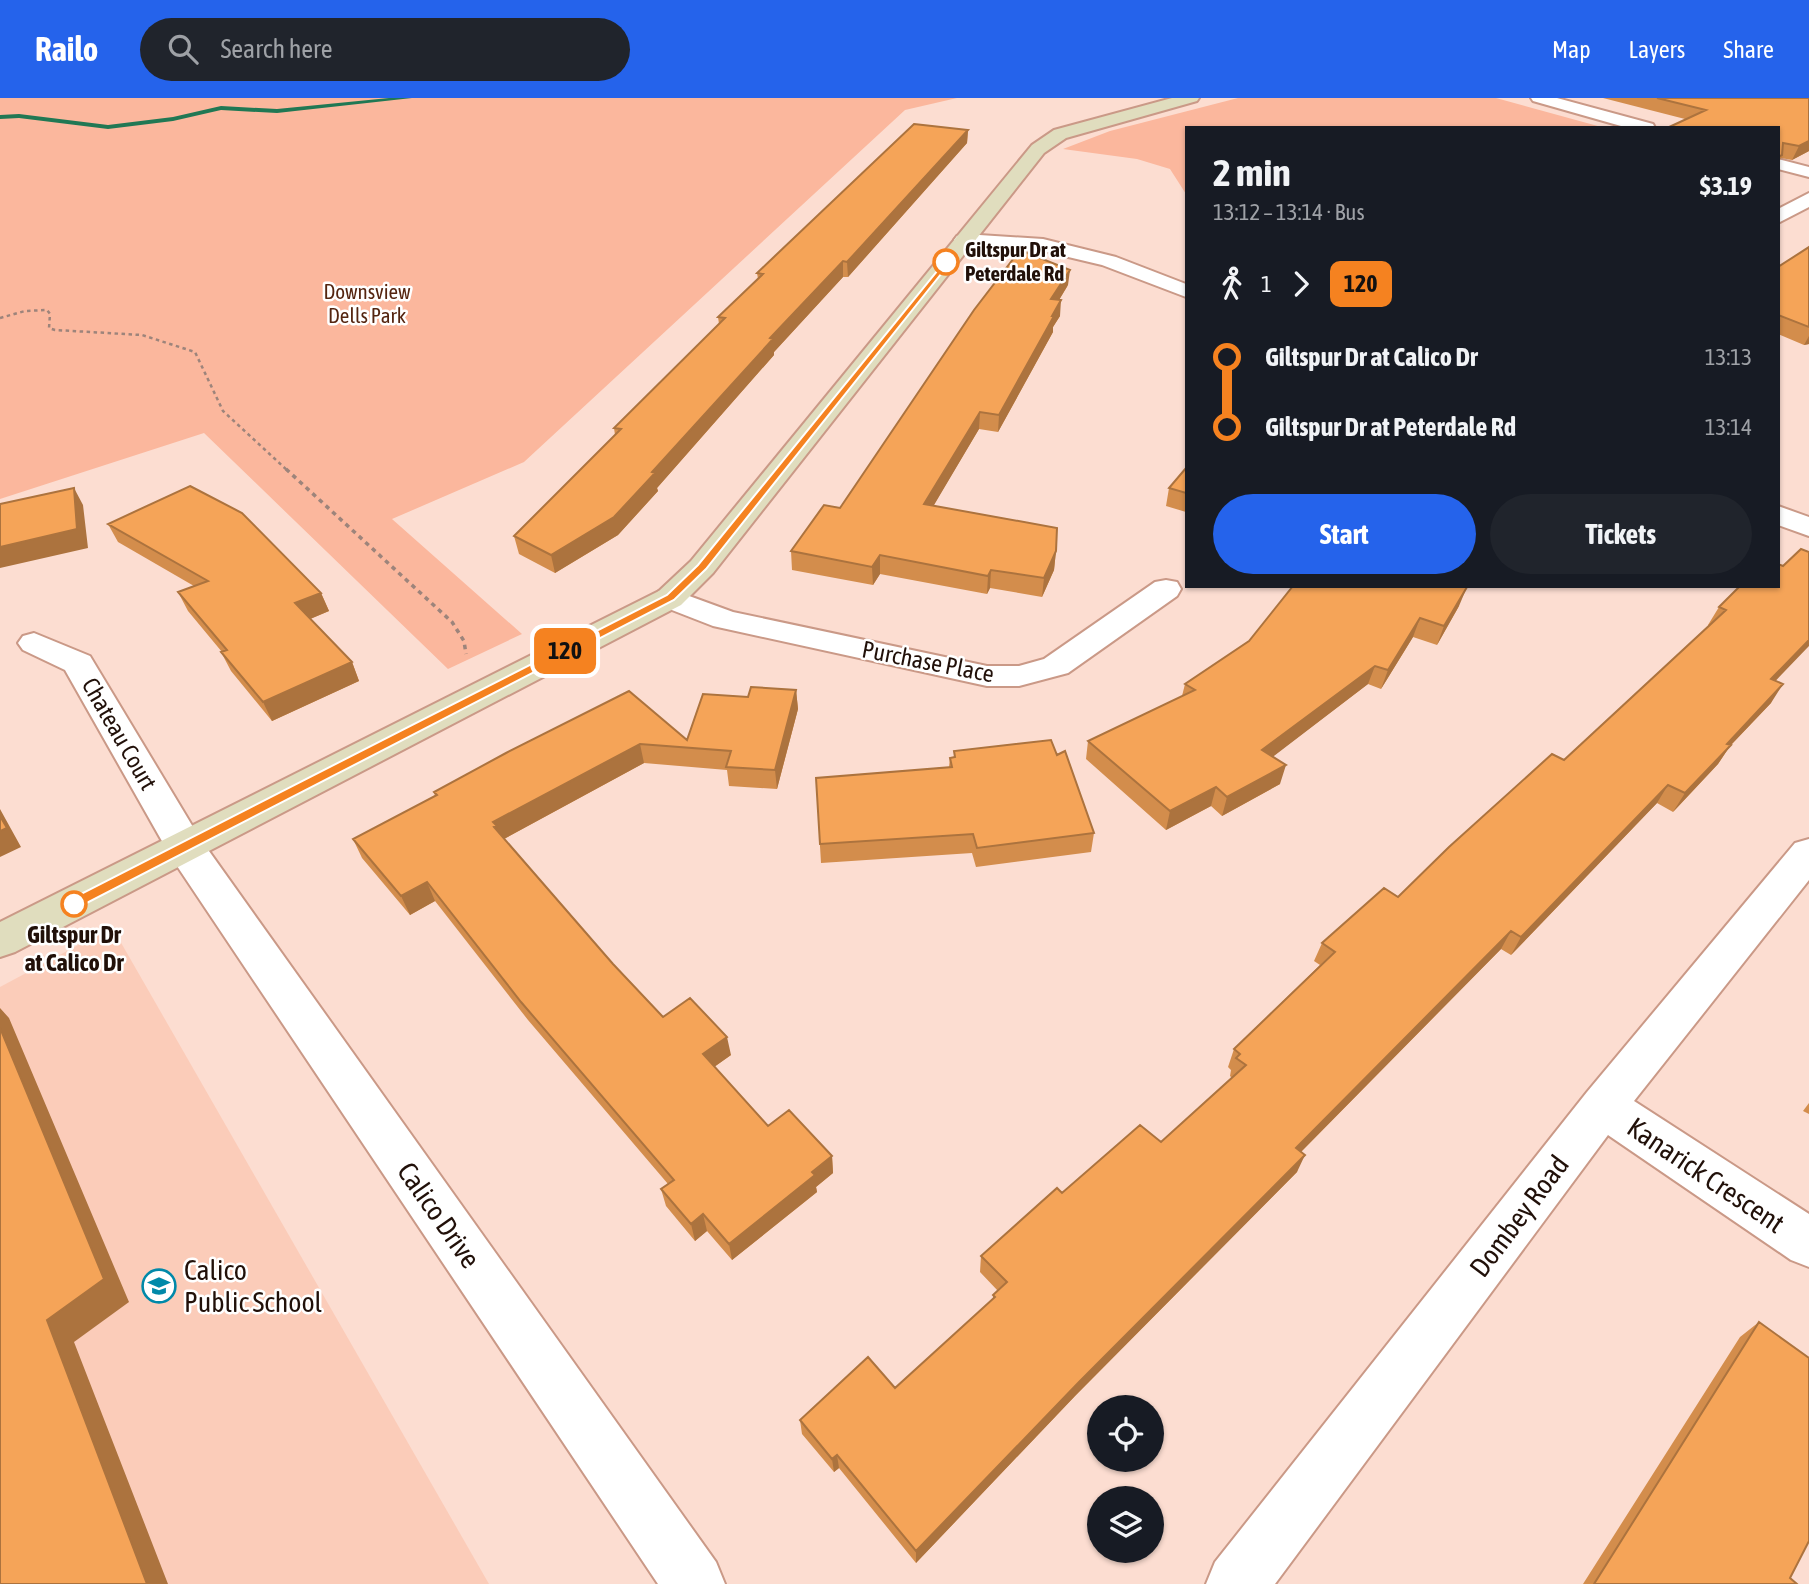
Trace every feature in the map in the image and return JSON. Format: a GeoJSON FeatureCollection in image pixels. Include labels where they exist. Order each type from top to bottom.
{"type":"FeatureCollection","features":[{"type":"Feature","properties":{"kind":"street"},"geometry":{"type":"LineString","coordinates":[[0,941],[670,598],[702,567],[1038,149],[1060,134],[1191,98]]}},
{"type":"Feature","properties":{"kind":"street"},"geometry":{"type":"LineString","coordinates":[[1539,98],[1640,126]]}},
{"type":"Feature","properties":{"kind":"street"},"geometry":{"type":"LineString","coordinates":[[1780,165],[1809,172]]}},
{"type":"Feature","properties":{"kind":"street"},"geometry":{"type":"LineString","coordinates":[[1780,216],[1809,199]]}},
{"type":"Feature","properties":{"kind":"street"},"geometry":{"type":"LineString","coordinates":[[964,240],[1043,245],[1109,261],[1185,291]]}},
{"type":"Feature","properties":{"kind":"street"},"geometry":{"type":"LineString","coordinates":[[1780,516],[1809,527]]}},
{"type":"Feature","properties":{"kind":"street","name":"Purchase Place"},"geometry":{"type":"LineString","coordinates":[[670,598],[738,622],[987,676],[1019,677],[1056,666],[1166,589]]}},
{"type":"Feature","properties":{"kind":"street","name":"Chateau Court"},"geometry":{"type":"LineString","coordinates":[[34,643],[78,663],[185,847]]}},
{"type":"Feature","properties":{"kind":"street","name":"Calico Drive"},"geometry":{"type":"LineString","coordinates":[[185,847],[694,1584]]}},
{"type":"Feature","properties":{"kind":"street","name":"Dombey Road"},"geometry":{"type":"LineString","coordinates":[[1237,1584],[1603,1106],[1809,853]]}},
{"type":"Feature","properties":{"kind":"street","name":"Kanarick Crescent"},"geometry":{"type":"LineString","coordinates":[[1603,1106],[1809,1243]]}},
{"type":"Feature","properties":{"kind":"path"},"geometry":{"type":"LineString","coordinates":[[0,318],[32,310],[47,310],[50,314],[49,328],[55,330],[142,335],[195,352],[223,411],[452,622],[467,649],[445,712]]}},
{"type":"Feature","properties":{"kind":"shaded area","name":"Calico Public School"},"geometry":{"type":"Polygon","coordinates":[[[112,927],[489,1584],[0,1584],[0,987],[112,927]]]}},
{"type":"Feature","properties":{"kind":"green space","name":"Downsview Dells Park"},"geometry":{"type":"Polygon","coordinates":[[[0,98],[957,98],[905,110],[524,462],[392,519],[522,634],[448,669],[204,433],[0,499],[0,98]]]}},
{"type":"Feature","properties":{"kind":"green space"},"geometry":{"type":"Polygon","coordinates":[[[1238,98],[1496,98],[1598,126],[1185,126],[1185,192],[1170,169],[1137,159],[1063,149],[1110,131],[1238,98]]]}},
{"type":"Feature","properties":{"kind":"building"},"geometry":{"type":"Polygon","coordinates":[[[1657,98],[1809,98],[1809,141],[1799,146],[1783,143],[1780,156],[1780,126],[1671,126],[1706,110],[1657,98]]]}},
{"type":"Feature","properties":{"kind":"building"},"geometry":{"type":"Polygon","coordinates":[[[914,124],[968,130],[847,262],[843,261],[770,338],[773,339],[614,517],[551,555],[514,536],[621,429],[614,428],[725,318],[718,317],[763,274],[757,273],[914,124]]]}},
{"type":"Feature","properties":{"kind":"building"},"geometry":{"type":"Polygon","coordinates":[[[1809,247],[1809,327],[1780,316],[1780,266],[1809,247]]]}},
{"type":"Feature","properties":{"kind":"building"},"geometry":{"type":"Polygon","coordinates":[[[1020,250],[1070,270],[1051,299],[1061,300],[999,415],[980,412],[924,504],[1057,528],[1056,551],[1044,578],[991,570],[988,576],[880,555],[872,567],[791,551],[824,505],[840,508],[974,310],[1020,250]]]}},
{"type":"Feature","properties":{"kind":"building"},"geometry":{"type":"Polygon","coordinates":[[[1185,469],[1185,493],[1169,488],[1185,469]]]}},
{"type":"Feature","properties":{"kind":"building"},"geometry":{"type":"Polygon","coordinates":[[[190,486],[242,513],[321,593],[295,603],[352,662],[263,702],[221,652],[227,650],[178,592],[208,581],[108,524],[190,486]]]}},
{"type":"Feature","properties":{"kind":"building"},"geometry":{"type":"Polygon","coordinates":[[[74,488],[77,529],[0,547],[0,504],[74,488]]]}},
{"type":"Feature","properties":{"kind":"building"},"geometry":{"type":"Polygon","coordinates":[[[1801,549],[1809,552],[1809,640],[1771,679],[1783,684],[1727,744],[1731,745],[1685,793],[1668,785],[1521,937],[1511,931],[1296,1148],[1305,1155],[1079,1382],[916,1551],[837,1455],[832,1459],[800,1420],[868,1357],[895,1388],[995,1297],[993,1295],[1007,1282],[981,1256],[1057,1188],[1062,1193],[1140,1125],[1161,1142],[1246,1065],[1236,1058],[1240,1054],[1234,1049],[1335,952],[1322,943],[1384,888],[1398,897],[1552,754],[1564,760],[1726,610],[1719,607],[1738,588],[1780,588],[1780,565],[1783,566],[1801,549]]]}},
{"type":"Feature","properties":{"kind":"building"},"geometry":{"type":"Polygon","coordinates":[[[1291,588],[1466,588],[1444,626],[1420,618],[1388,670],[1375,666],[1262,750],[1286,765],[1227,797],[1216,787],[1170,811],[1088,741],[1195,690],[1185,684],[1249,641],[1291,588]]]}},
{"type":"Feature","properties":{"kind":"building"},"geometry":{"type":"Polygon","coordinates":[[[751,687],[796,690],[775,770],[726,767],[731,751],[640,744],[493,822],[497,826],[494,827],[613,964],[663,1017],[690,998],[727,1037],[703,1054],[768,1126],[789,1110],[832,1156],[812,1172],[815,1175],[729,1244],[703,1214],[691,1224],[661,1189],[674,1180],[521,1002],[427,882],[401,896],[353,839],[437,795],[434,792],[506,753],[629,691],[687,740],[703,694],[748,697],[751,687]]]}},
{"type":"Feature","properties":{"kind":"building"},"geometry":{"type":"Polygon","coordinates":[[[1051,740],[1057,755],[1065,751],[1094,833],[977,848],[973,834],[820,844],[816,778],[952,767],[950,758],[955,757],[954,751],[1051,740]]]}},
{"type":"Feature","properties":{"kind":"building"},"geometry":{"type":"Polygon","coordinates":[[[0,816],[7,828],[0,831],[0,816]]]}},
{"type":"Feature","properties":{"kind":"building"},"geometry":{"type":"Polygon","coordinates":[[[0,1028],[104,1279],[47,1320],[147,1584],[0,1584],[0,1028]]]}},
{"type":"Feature","properties":{"kind":"building"},"geometry":{"type":"Polygon","coordinates":[[[1759,1322],[1809,1358],[1809,1541],[1790,1578],[1797,1584],[1594,1584],[1759,1322]]]}},
{"type":"Feature","properties":{"kind":"waterway"},"geometry":{"type":"LineString","coordinates":[[0,117],[19,116],[108,127],[173,119],[221,108],[277,111],[409,98]]}},
{"type":"Feature","properties":{"kind":"bus line","name":"120"},"geometry":{"type":"LineString","coordinates":[[74,904],[670,598],[702,567],[946,262]]}},
{"type":"Feature","properties":{"kind":"place","name":"Giltspur Dr at Peterdale Rd"},"geometry":{"type":"Point","coordinates":[946,262]}},
{"type":"Feature","properties":{"kind":"place","name":"Giltspur Dr at Calico Dr"},"geometry":{"type":"Point","coordinates":[74,904]}},
{"type":"Feature","properties":{"kind":"place","name":"Calico Public School"},"geometry":{"type":"Point","coordinates":[159,1286]}}]}
